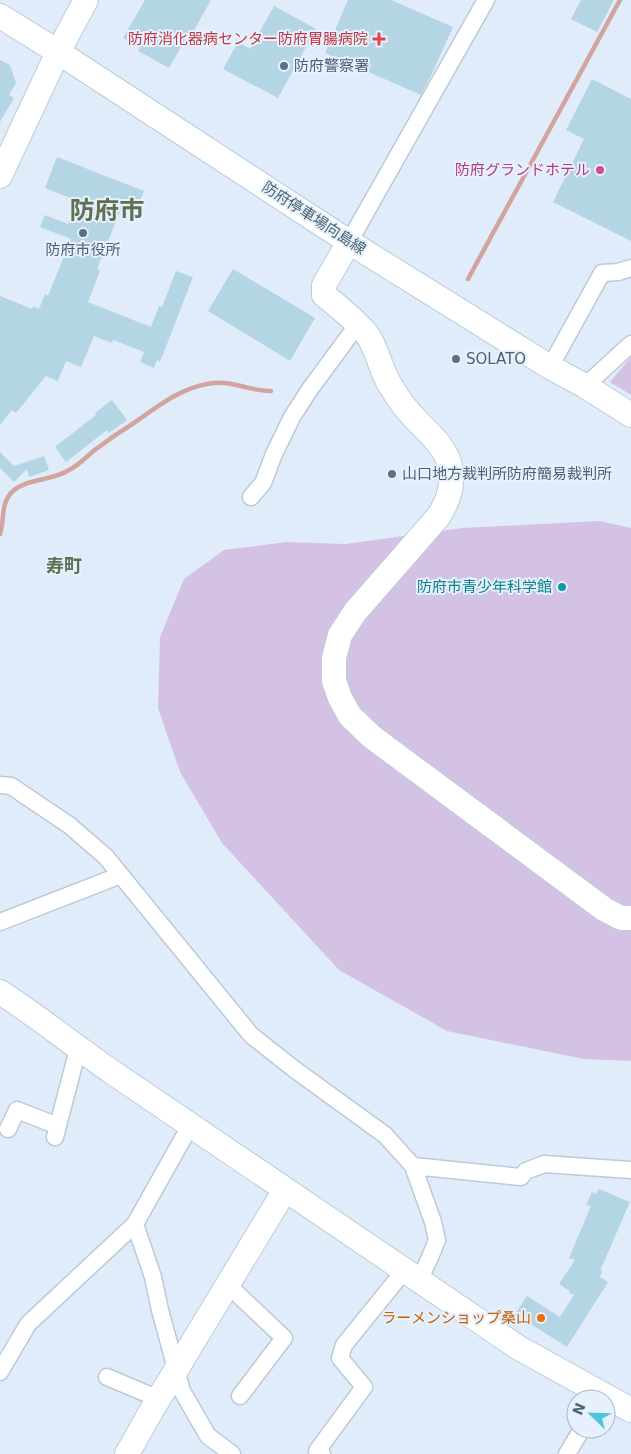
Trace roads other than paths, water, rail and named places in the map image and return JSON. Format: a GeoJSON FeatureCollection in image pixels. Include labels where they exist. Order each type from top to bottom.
{"type":"FeatureCollection","features":[{"type":"Feature","properties":{"kind":"street"},"geometry":{"type":"LineString","coordinates":[[0,176],[58,52],[86,0]]}},
{"type":"Feature","properties":{"kind":"street"},"geometry":{"type":"LineString","coordinates":[[486,0],[324,285],[324,295],[368,335],[389,384],[408,412],[434,438],[445,453],[451,470],[451,486],[447,503],[438,517],[355,612],[340,636],[334,658],[334,681],[340,698],[350,716],[372,737],[604,909],[621,918],[631,918]]}},
{"type":"Feature","properties":{"kind":"street","name":"防府停車場向島線"},"geometry":{"type":"LineString","coordinates":[[0,16],[349,242],[631,415]]}},
{"type":"Feature","properties":{"kind":"street"},"geometry":{"type":"LineString","coordinates":[[550,367],[602,273],[618,272],[631,268]]}},
{"type":"Feature","properties":{"kind":"street"},"geometry":{"type":"LineString","coordinates":[[251,497],[263,483],[274,454],[292,417],[310,389],[358,324]]}},
{"type":"Feature","properties":{"kind":"street"},"geometry":{"type":"LineString","coordinates":[[585,386],[631,344]]}},
{"type":"Feature","properties":{"kind":"street"},"geometry":{"type":"LineString","coordinates":[[0,785],[11,786],[69,825],[106,857],[251,1035],[294,1069],[385,1135],[413,1166],[433,1222],[437,1240],[431,1255],[344,1345],[340,1358],[364,1387],[317,1451],[322,1454]]}},
{"type":"Feature","properties":{"kind":"street"},"geometry":{"type":"LineString","coordinates":[[0,922],[121,875]]}},
{"type":"Feature","properties":{"kind":"street"},"geometry":{"type":"LineString","coordinates":[[0,992],[27,1009],[78,1049],[412,1276],[519,1348],[588,1389]]}},
{"type":"Feature","properties":{"kind":"street"},"geometry":{"type":"LineString","coordinates":[[8,1129],[17,1110],[56,1132],[78,1049]]}},
{"type":"Feature","properties":{"kind":"street"},"geometry":{"type":"LineString","coordinates":[[0,1372],[28,1324],[135,1224],[190,1126]]}},
{"type":"Feature","properties":{"kind":"street"},"geometry":{"type":"LineString","coordinates":[[413,1166],[521,1177],[526,1171],[544,1164],[631,1170]]}},
{"type":"Feature","properties":{"kind":"street"},"geometry":{"type":"LineString","coordinates":[[127,1454],[285,1190]]}},
{"type":"Feature","properties":{"kind":"street"},"geometry":{"type":"LineString","coordinates":[[135,1224],[153,1277],[182,1391],[208,1436],[224,1450],[232,1454]]}},
{"type":"Feature","properties":{"kind":"street"},"geometry":{"type":"LineString","coordinates":[[228,1285],[284,1338],[240,1396]]}},
{"type":"Feature","properties":{"kind":"street"},"geometry":{"type":"LineString","coordinates":[[107,1377],[159,1399]]}},
{"type":"Feature","properties":{"kind":"street"},"geometry":{"type":"LineString","coordinates":[[616,1403],[631,1410]]}},
{"type":"Feature","properties":{"kind":"street"},"geometry":{"type":"LineString","coordinates":[[568,1454],[576,1439]]}},
{"type":"Feature","properties":{"kind":"waterway"},"geometry":{"type":"LineString","coordinates":[[468,279],[620,0]]}},
{"type":"Feature","properties":{"kind":"waterway"},"geometry":{"type":"LineString","coordinates":[[0,534],[4,506],[13,491],[26,484],[62,474],[73,468],[110,439],[178,394],[197,386],[216,383],[271,391]]}},
{"type":"Feature","properties":{"kind":"place","name":"防府消化器病センター防府胃腸病院"},"geometry":{"type":"Point","coordinates":[379,39]}},
{"type":"Feature","properties":{"kind":"place","name":"防府警察署"},"geometry":{"type":"Point","coordinates":[284,66]}},
{"type":"Feature","properties":{"kind":"place","name":"防府グランドホテル"},"geometry":{"type":"Point","coordinates":[600,170]}},
{"type":"Feature","properties":{"kind":"place","name":"防府市役所"},"geometry":{"type":"Point","coordinates":[83,233]}},
{"type":"Feature","properties":{"kind":"place","name":"SOLATO"},"geometry":{"type":"Point","coordinates":[456,359]}},
{"type":"Feature","properties":{"kind":"place","name":"山口地方裁判所防府簡易裁判所"},"geometry":{"type":"Point","coordinates":[392,474]}},
{"type":"Feature","properties":{"kind":"place","name":"防府市青少年科学館"},"geometry":{"type":"Point","coordinates":[562,587]}},
{"type":"Feature","properties":{"kind":"place","name":"ラーメンショップ桑山"},"geometry":{"type":"Point","coordinates":[541,1318]}},
{"type":"Feature","properties":{"kind":"district","name":"防府市"},"geometry":{"type":"Point","coordinates":[107,210]}},
{"type":"Feature","properties":{"kind":"district","name":"寿町"},"geometry":{"type":"Point","coordinates":[64,565]}}]}
